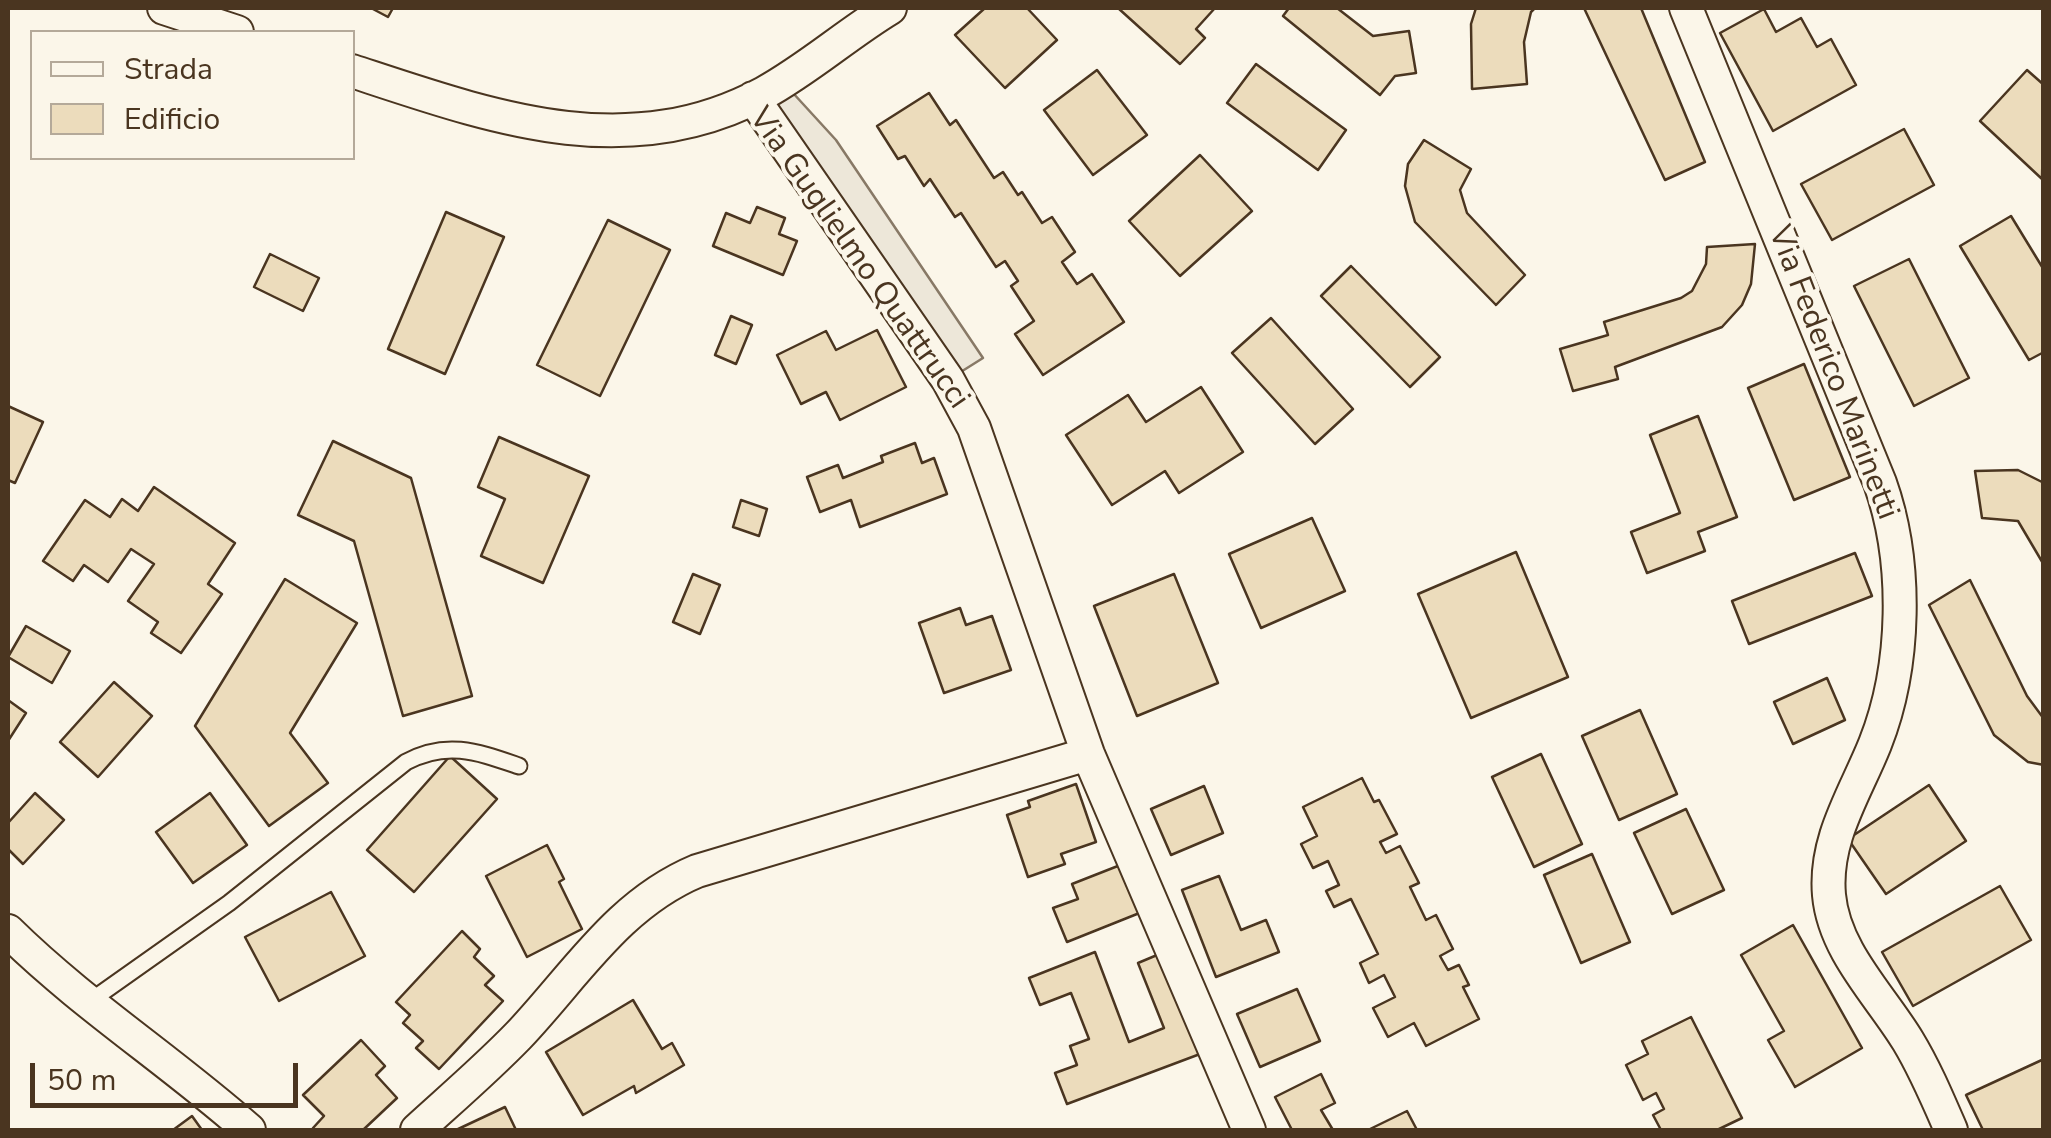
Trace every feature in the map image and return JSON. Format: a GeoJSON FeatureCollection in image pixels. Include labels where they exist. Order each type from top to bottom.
{"type":"FeatureCollection","features":[{"type":"Feature","properties":{"kind":"street"},"geometry":{"type":"LineString","coordinates":[[164,8],[231,30]]}},
{"type":"Feature","properties":{"kind":"street"},"geometry":{"type":"LineString","coordinates":[[753,98],[890,8]]}},
{"type":"Feature","properties":{"kind":"street","name":"Via Federico Marinetti"},"geometry":{"type":"LineString","coordinates":[[1686,8],[1880,483],[1895,532],[1895,676],[1883,724],[1834,840],[1829,898],[1840,938],[1911,1046],[1951,1130]]}},
{"type":"Feature","properties":{"kind":"street","name":"Via Guglielmo Quattrucci"},"geometry":{"type":"LineString","coordinates":[[355,72],[511,120],[572,129],[662,126],[699,119],[753,98],[948,380],[968,416],[1088,754],[1250,1130]]}},
{"type":"Feature","properties":{"kind":"street"},"geometry":{"type":"LineString","coordinates":[[417,1130],[515,1038],[620,921],[664,886],[697,871],[1088,754]]}},
{"type":"Feature","properties":{"kind":"street"},"geometry":{"type":"LineString","coordinates":[[8,932],[249,1130]]}},
{"type":"Feature","properties":{"kind":"lane"},"geometry":{"type":"LineString","coordinates":[[89,1002],[229,903],[406,762],[438,749],[461,748],[519,766]]}},
{"type":"Feature","properties":{"kind":"shaded area"},"geometry":{"type":"Polygon","coordinates":[[[782,81],[836,140],[983,358],[948,380],[768,90],[782,81]]]}},
{"type":"Feature","properties":{"kind":"building"},"geometry":{"type":"Polygon","coordinates":[[[371,8],[393,8],[388,17],[371,8]]]}},
{"type":"Feature","properties":{"kind":"building"},"geometry":{"type":"Polygon","coordinates":[[[985,8],[1027,8],[1057,40],[1005,88],[955,35],[985,8]]]}},
{"type":"Feature","properties":{"kind":"building"},"geometry":{"type":"Polygon","coordinates":[[[1118,8],[1215,8],[1196,29],[1205,38],[1180,64],[1118,8]]]}},
{"type":"Feature","properties":{"kind":"building"},"geometry":{"type":"Polygon","coordinates":[[[1289,8],[1337,8],[1373,36],[1409,31],[1416,73],[1395,76],[1380,95],[1283,16],[1289,8]]]}},
{"type":"Feature","properties":{"kind":"building"},"geometry":{"type":"Polygon","coordinates":[[[1476,8],[1535,8],[1524,42],[1527,84],[1472,89],[1471,24],[1476,8]]]}},
{"type":"Feature","properties":{"kind":"building"},"geometry":{"type":"Polygon","coordinates":[[[1584,8],[1641,8],[1705,162],[1665,180],[1584,8]]]}},
{"type":"Feature","properties":{"kind":"building"},"geometry":{"type":"Polygon","coordinates":[[[1764,9],[1776,32],[1801,18],[1817,47],[1831,39],[1856,85],[1773,131],[1720,33],[1764,9]]]}},
{"type":"Feature","properties":{"kind":"building"},"geometry":{"type":"Polygon","coordinates":[[[1256,64],[1346,130],[1318,170],[1227,103],[1256,64]]]}},
{"type":"Feature","properties":{"kind":"building"},"geometry":{"type":"Polygon","coordinates":[[[1097,70],[1147,135],[1093,175],[1044,110],[1097,70]]]}},
{"type":"Feature","properties":{"kind":"building"},"geometry":{"type":"Polygon","coordinates":[[[2027,70],[2044,85],[2042,179],[1980,121],[2027,70]]]}},
{"type":"Feature","properties":{"kind":"building"},"geometry":{"type":"Polygon","coordinates":[[[929,93],[950,125],[956,120],[994,178],[1003,172],[1042,223],[1052,217],[1075,252],[1062,262],[1077,284],[1092,274],[1124,322],[1043,375],[1015,334],[1034,321],[1011,286],[1018,281],[1005,261],[996,267],[961,213],[955,217],[930,179],[924,186],[905,156],[898,159],[877,126],[929,93]]]}},
{"type":"Feature","properties":{"kind":"building"},"geometry":{"type":"Polygon","coordinates":[[[1904,129],[1934,185],[1832,240],[1801,184],[1904,129]]]}},
{"type":"Feature","properties":{"kind":"building"},"geometry":{"type":"Polygon","coordinates":[[[1424,140],[1471,169],[1460,190],[1467,213],[1525,275],[1496,305],[1415,222],[1405,186],[1408,164],[1424,140]]]}},
{"type":"Feature","properties":{"kind":"building"},"geometry":{"type":"Polygon","coordinates":[[[1200,155],[1252,211],[1180,276],[1129,221],[1200,155]]]}},
{"type":"Feature","properties":{"kind":"building"},"geometry":{"type":"Polygon","coordinates":[[[757,207],[785,218],[779,234],[797,241],[783,275],[713,246],[726,213],[750,223],[757,207]]]}},
{"type":"Feature","properties":{"kind":"building"},"geometry":{"type":"Polygon","coordinates":[[[446,212],[504,237],[445,374],[388,349],[446,212]]]}},
{"type":"Feature","properties":{"kind":"building"},"geometry":{"type":"Polygon","coordinates":[[[2011,216],[2044,270],[2044,352],[2029,360],[1960,246],[2011,216]]]}},
{"type":"Feature","properties":{"kind":"building"},"geometry":{"type":"Polygon","coordinates":[[[608,220],[670,250],[600,396],[537,365],[608,220]]]}},
{"type":"Feature","properties":{"kind":"building"},"geometry":{"type":"Polygon","coordinates":[[[1755,244],[1751,284],[1742,305],[1722,327],[1615,367],[1618,379],[1573,391],[1560,349],[1608,335],[1604,322],[1692,291],[1706,264],[1707,247],[1755,244]]]}},
{"type":"Feature","properties":{"kind":"building"},"geometry":{"type":"Polygon","coordinates":[[[270,254],[319,278],[303,311],[254,287],[270,254]]]}},
{"type":"Feature","properties":{"kind":"building"},"geometry":{"type":"Polygon","coordinates":[[[1909,259],[1969,378],[1914,406],[1854,286],[1909,259]]]}},
{"type":"Feature","properties":{"kind":"building"},"geometry":{"type":"Polygon","coordinates":[[[1351,266],[1440,357],[1410,387],[1321,296],[1351,266]]]}},
{"type":"Feature","properties":{"kind":"building"},"geometry":{"type":"Polygon","coordinates":[[[731,316],[752,325],[736,364],[715,355],[731,316]]]}},
{"type":"Feature","properties":{"kind":"building"},"geometry":{"type":"Polygon","coordinates":[[[1271,318],[1353,409],[1315,444],[1232,353],[1271,318]]]}},
{"type":"Feature","properties":{"kind":"building"},"geometry":{"type":"Polygon","coordinates":[[[877,330],[906,387],[840,420],[826,392],[801,404],[777,355],[826,331],[836,350],[877,330]]]}},
{"type":"Feature","properties":{"kind":"building"},"geometry":{"type":"Polygon","coordinates":[[[1804,364],[1850,477],[1794,500],[1748,388],[1804,364]]]}},
{"type":"Feature","properties":{"kind":"building"},"geometry":{"type":"Polygon","coordinates":[[[1201,387],[1243,452],[1179,493],[1165,471],[1112,505],[1066,435],[1128,395],[1146,422],[1201,387]]]}},
{"type":"Feature","properties":{"kind":"building"},"geometry":{"type":"Polygon","coordinates":[[[8,406],[43,422],[15,483],[8,480],[8,406]]]}},
{"type":"Feature","properties":{"kind":"building"},"geometry":{"type":"Polygon","coordinates":[[[1698,416],[1737,517],[1698,532],[1705,551],[1647,573],[1631,532],[1680,513],[1650,435],[1698,416]]]}},
{"type":"Feature","properties":{"kind":"building"},"geometry":{"type":"Polygon","coordinates":[[[499,437],[589,476],[543,583],[481,556],[505,499],[478,487],[499,437]]]}},
{"type":"Feature","properties":{"kind":"building"},"geometry":{"type":"Polygon","coordinates":[[[333,441],[411,478],[472,696],[403,716],[354,541],[298,515],[333,441]]]}},
{"type":"Feature","properties":{"kind":"building"},"geometry":{"type":"Polygon","coordinates":[[[915,443],[922,463],[934,458],[947,494],[860,527],[851,500],[820,512],[807,477],[838,465],[843,478],[883,462],[881,456],[915,443]]]}},
{"type":"Feature","properties":{"kind":"building"},"geometry":{"type":"Polygon","coordinates":[[[2018,470],[2044,483],[2044,565],[2018,521],[1982,518],[1975,471],[2018,470]]]}},
{"type":"Feature","properties":{"kind":"building"},"geometry":{"type":"Polygon","coordinates":[[[154,487],[235,543],[208,584],[222,594],[181,653],[151,633],[158,622],[128,601],[154,564],[131,549],[108,582],[84,565],[73,581],[43,561],[85,500],[110,517],[122,499],[138,511],[154,487]]]}},
{"type":"Feature","properties":{"kind":"building"},"geometry":{"type":"Polygon","coordinates":[[[741,500],[767,509],[759,536],[733,527],[741,500]]]}},
{"type":"Feature","properties":{"kind":"building"},"geometry":{"type":"Polygon","coordinates":[[[1312,518],[1345,591],[1261,628],[1229,554],[1312,518]]]}},
{"type":"Feature","properties":{"kind":"building"},"geometry":{"type":"Polygon","coordinates":[[[1516,552],[1568,677],[1471,718],[1418,594],[1516,552]]]}},
{"type":"Feature","properties":{"kind":"building"},"geometry":{"type":"Polygon","coordinates":[[[1855,553],[1872,596],[1749,644],[1732,601],[1855,553]]]}},
{"type":"Feature","properties":{"kind":"building"},"geometry":{"type":"Polygon","coordinates":[[[693,574],[720,585],[700,634],[673,622],[693,574]]]}},
{"type":"Feature","properties":{"kind":"building"},"geometry":{"type":"Polygon","coordinates":[[[1174,574],[1218,683],[1137,716],[1094,606],[1174,574]]]}},
{"type":"Feature","properties":{"kind":"building"},"geometry":{"type":"Polygon","coordinates":[[[285,579],[357,623],[290,733],[328,783],[269,826],[195,726],[285,579]]]}},
{"type":"Feature","properties":{"kind":"building"},"geometry":{"type":"Polygon","coordinates":[[[1970,580],[2027,696],[2044,719],[2044,765],[2028,762],[1994,735],[1929,605],[1970,580]]]}},
{"type":"Feature","properties":{"kind":"building"},"geometry":{"type":"Polygon","coordinates":[[[960,608],[966,625],[992,616],[1011,670],[944,693],[919,623],[960,608]]]}},
{"type":"Feature","properties":{"kind":"building"},"geometry":{"type":"Polygon","coordinates":[[[26,626],[70,651],[52,683],[8,657],[26,626]]]}},
{"type":"Feature","properties":{"kind":"building"},"geometry":{"type":"Polygon","coordinates":[[[1827,678],[1845,720],[1793,744],[1774,702],[1827,678]]]}},
{"type":"Feature","properties":{"kind":"building"},"geometry":{"type":"Polygon","coordinates":[[[114,682],[152,716],[98,777],[60,742],[114,682]]]}},
{"type":"Feature","properties":{"kind":"building"},"geometry":{"type":"Polygon","coordinates":[[[8,700],[26,713],[8,741],[8,700]]]}},
{"type":"Feature","properties":{"kind":"building"},"geometry":{"type":"Polygon","coordinates":[[[1640,710],[1677,794],[1619,820],[1582,736],[1640,710]]]}},
{"type":"Feature","properties":{"kind":"building"},"geometry":{"type":"Polygon","coordinates":[[[1541,754],[1582,844],[1534,867],[1492,777],[1541,754]]]}},
{"type":"Feature","properties":{"kind":"building"},"geometry":{"type":"Polygon","coordinates":[[[450,756],[497,799],[414,892],[367,850],[450,756]]]}},
{"type":"Feature","properties":{"kind":"building"},"geometry":{"type":"Polygon","coordinates":[[[1362,778],[1397,834],[1380,842],[1386,853],[1400,846],[1419,883],[1410,887],[1426,920],[1436,915],[1453,949],[1440,956],[1448,970],[1459,965],[1469,985],[1463,987],[1479,1019],[1426,1046],[1414,1023],[1388,1037],[1373,1008],[1395,997],[1384,975],[1369,983],[1360,963],[1378,954],[1351,899],[1334,907],[1326,891],[1339,885],[1328,861],[1313,868],[1301,844],[1317,836],[1303,807],[1362,778]]]}},
{"type":"Feature","properties":{"kind":"building"},"geometry":{"type":"Polygon","coordinates":[[[1076,784],[1096,842],[1061,854],[1065,864],[1028,877],[1007,815],[1030,807],[1028,801],[1076,784]]]}},
{"type":"Feature","properties":{"kind":"building"},"geometry":{"type":"Polygon","coordinates":[[[1929,785],[1966,841],[1886,894],[1848,839],[1929,785]]]}},
{"type":"Feature","properties":{"kind":"building"},"geometry":{"type":"Polygon","coordinates":[[[1204,786],[1223,833],[1171,855],[1151,809],[1204,786]]]}},
{"type":"Feature","properties":{"kind":"building"},"geometry":{"type":"Polygon","coordinates":[[[35,793],[64,820],[23,864],[8,849],[8,823],[35,793]]]}},
{"type":"Feature","properties":{"kind":"building"},"geometry":{"type":"Polygon","coordinates":[[[210,793],[247,845],[193,883],[156,832],[210,793]]]}},
{"type":"Feature","properties":{"kind":"building"},"geometry":{"type":"Polygon","coordinates":[[[1686,809],[1724,890],[1672,914],[1634,833],[1686,809]]]}},
{"type":"Feature","properties":{"kind":"building"},"geometry":{"type":"Polygon","coordinates":[[[547,845],[564,879],[559,882],[582,929],[527,957],[486,876],[547,845]]]}},
{"type":"Feature","properties":{"kind":"building"},"geometry":{"type":"Polygon","coordinates":[[[1592,854],[1630,942],[1581,963],[1544,875],[1592,854]]]}},
{"type":"Feature","properties":{"kind":"building"},"geometry":{"type":"Polygon","coordinates":[[[1128,862],[1147,910],[1067,942],[1053,908],[1078,899],[1072,884],[1128,862]]]}},
{"type":"Feature","properties":{"kind":"building"},"geometry":{"type":"Polygon","coordinates":[[[1219,876],[1241,930],[1266,920],[1279,952],[1216,977],[1182,890],[1219,876]]]}},
{"type":"Feature","properties":{"kind":"building"},"geometry":{"type":"Polygon","coordinates":[[[2000,886],[2031,940],[1913,1006],[1882,952],[2000,886]]]}},
{"type":"Feature","properties":{"kind":"building"},"geometry":{"type":"Polygon","coordinates":[[[331,892],[365,956],[279,1001],[245,937],[331,892]]]}},
{"type":"Feature","properties":{"kind":"building"},"geometry":{"type":"Polygon","coordinates":[[[1793,925],[1862,1048],[1795,1087],[1768,1040],[1784,1031],[1741,955],[1793,925]]]}},
{"type":"Feature","properties":{"kind":"building"},"geometry":{"type":"Polygon","coordinates":[[[462,931],[480,949],[474,957],[494,976],[485,985],[503,1001],[439,1069],[416,1048],[423,1041],[403,1023],[410,1015],[396,1002],[462,931]]]}},
{"type":"Feature","properties":{"kind":"building"},"geometry":{"type":"Polygon","coordinates":[[[1169,950],[1208,1051],[1067,1104],[1055,1073],[1077,1065],[1070,1046],[1089,1039],[1071,993],[1040,1005],[1029,978],[1095,952],[1129,1042],[1164,1028],[1138,963],[1169,950]]]}},
{"type":"Feature","properties":{"kind":"building"},"geometry":{"type":"Polygon","coordinates":[[[1297,989],[1320,1041],[1260,1067],[1237,1014],[1297,989]]]}},
{"type":"Feature","properties":{"kind":"building"},"geometry":{"type":"Polygon","coordinates":[[[633,1000],[662,1049],[672,1043],[684,1065],[636,1093],[634,1086],[583,1115],[546,1052],[633,1000]]]}},
{"type":"Feature","properties":{"kind":"building"},"geometry":{"type":"Polygon","coordinates":[[[1691,1017],[1742,1118],[1717,1130],[1661,1130],[1653,1115],[1664,1109],[1656,1093],[1643,1100],[1626,1065],[1648,1054],[1642,1041],[1691,1017]]]}},
{"type":"Feature","properties":{"kind":"building"},"geometry":{"type":"Polygon","coordinates":[[[361,1040],[385,1066],[376,1075],[397,1098],[363,1130],[316,1130],[313,1128],[324,1116],[303,1095],[361,1040]]]}},
{"type":"Feature","properties":{"kind":"building"},"geometry":{"type":"Polygon","coordinates":[[[2044,1059],[2044,1130],[1983,1130],[1966,1095],[2044,1059]]]}},
{"type":"Feature","properties":{"kind":"building"},"geometry":{"type":"Polygon","coordinates":[[[1321,1074],[1335,1103],[1321,1110],[1333,1130],[1292,1130],[1275,1097],[1321,1074]]]}},
{"type":"Feature","properties":{"kind":"building"},"geometry":{"type":"Polygon","coordinates":[[[505,1107],[516,1130],[456,1130],[505,1107]]]}},
{"type":"Feature","properties":{"kind":"building"},"geometry":{"type":"Polygon","coordinates":[[[1407,1111],[1417,1130],[1368,1130],[1407,1111]]]}},
{"type":"Feature","properties":{"kind":"building"},"geometry":{"type":"Polygon","coordinates":[[[192,1116],[202,1130],[173,1130],[192,1116]]]}}]}
